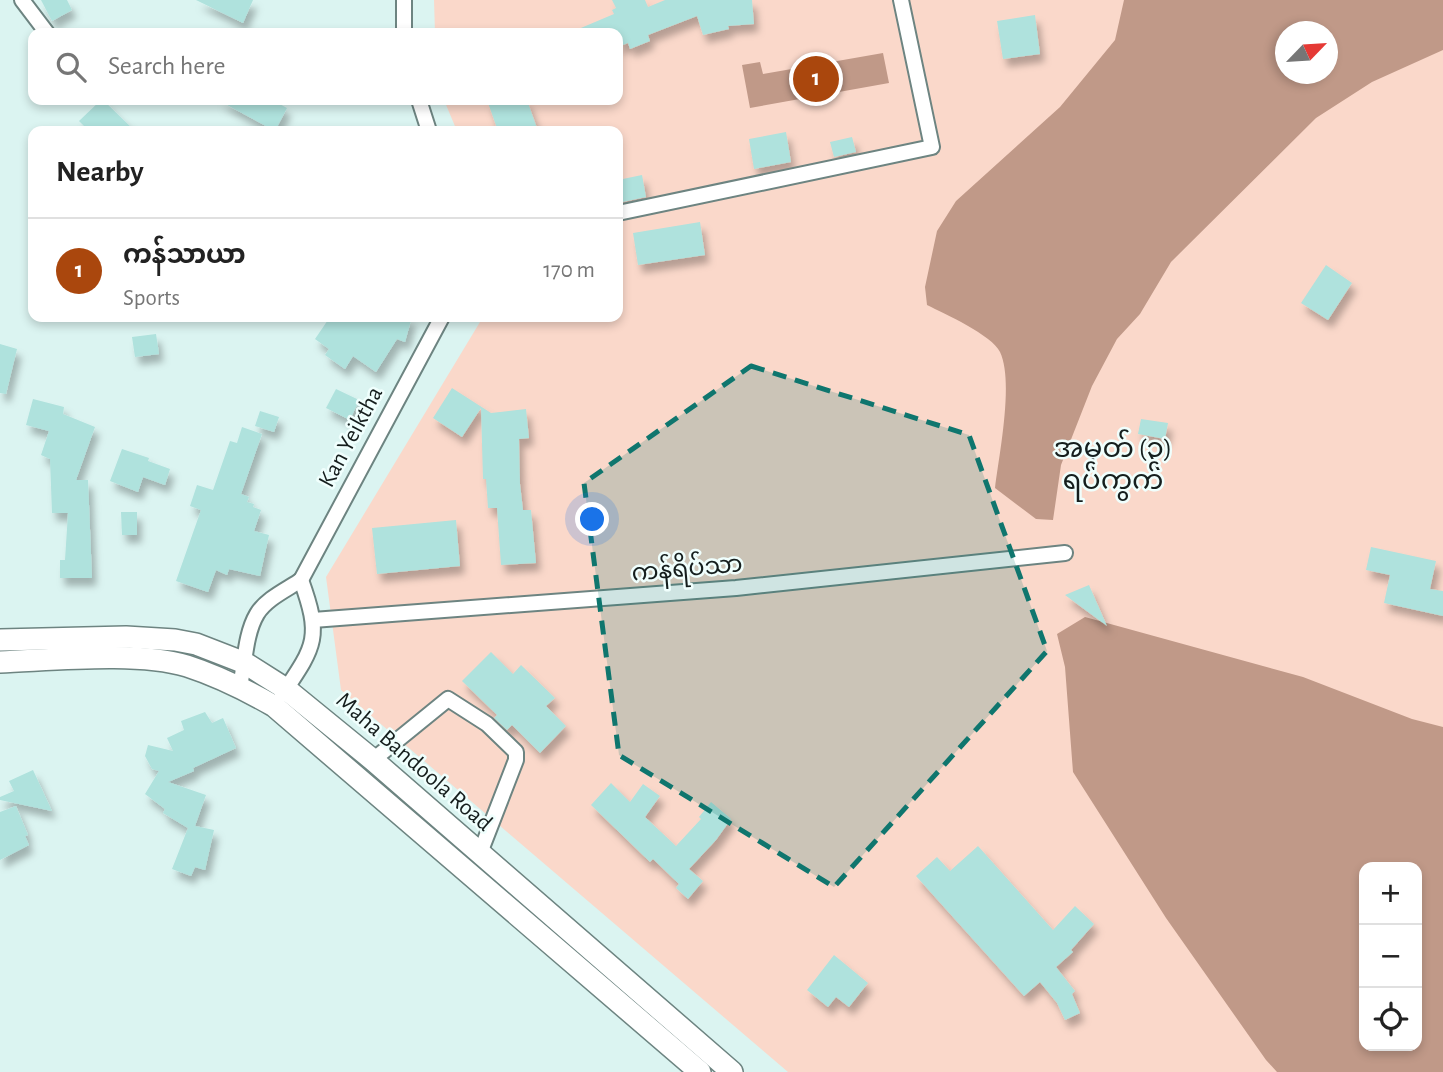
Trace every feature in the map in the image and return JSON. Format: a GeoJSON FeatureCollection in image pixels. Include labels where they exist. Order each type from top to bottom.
{"type":"FeatureCollection","features":[{"type":"Feature","properties":{"kind":"main road","name":"Maha Bandoola Road"},"geometry":{"type":"LineString","coordinates":[[0,640],[126,637],[175,640],[196,644],[245,663],[700,1072]]}},
{"type":"Feature","properties":{"kind":"main road","name":"Maha Bandoola Road"},"geometry":{"type":"LineString","coordinates":[[0,662],[119,659],[167,662],[280,697],[373,760],[732,1072]]}},
{"type":"Feature","properties":{"kind":"street"},"geometry":{"type":"LineString","coordinates":[[22,0],[43,28]]}},
{"type":"Feature","properties":{"kind":"street"},"geometry":{"type":"LineString","coordinates":[[404,0],[404,28]]}},
{"type":"Feature","properties":{"kind":"street"},"geometry":{"type":"LineString","coordinates":[[623,212],[932,147],[901,0]]}},
{"type":"Feature","properties":{"kind":"street"},"geometry":{"type":"LineString","coordinates":[[421,105],[427,126]]}},
{"type":"Feature","properties":{"kind":"street","name":"Kan Yeiktha"},"geometry":{"type":"LineString","coordinates":[[302,580],[439,322]]}},
{"type":"Feature","properties":{"kind":"street","name":"ကန်ရိပ်သာ"},"geometry":{"type":"LineString","coordinates":[[313,620],[736,588],[1065,553]]}},
{"type":"Feature","properties":{"kind":"street"},"geometry":{"type":"LineString","coordinates":[[240,686],[250,631],[257,614],[273,598],[302,580],[313,620],[310,650],[303,666],[280,697]]}},
{"type":"Feature","properties":{"kind":"street"},"geometry":{"type":"LineString","coordinates":[[373,760],[447,699],[487,724],[516,752],[516,760],[480,853]]}},
{"type":"Feature","properties":{"kind":"highlighted area"},"geometry":{"type":"Polygon","coordinates":[[[751,366],[969,435],[1047,651],[834,887],[619,755],[584,483],[751,366]]]}},
{"type":"Feature","properties":{"kind":"shaded area"},"geometry":{"type":"Polygon","coordinates":[[[434,0],[1443,0],[1443,1072],[788,1072],[341,690],[326,577],[480,322],[623,322],[623,126],[455,126],[446,105],[623,105],[623,28],[435,28],[434,0]]]}},
{"type":"Feature","properties":{"kind":"shaded area"},"geometry":{"type":"Polygon","coordinates":[[[1124,0],[1443,0],[1443,50],[1372,82],[1316,118],[1171,262],[1140,314],[1117,339],[1092,386],[1061,465],[1053,520],[1036,519],[995,488],[1006,399],[1004,365],[1000,352],[978,332],[927,305],[925,287],[937,231],[956,201],[1060,107],[1115,40],[1124,0]]]}},
{"type":"Feature","properties":{"kind":"shaded area"},"geometry":{"type":"Polygon","coordinates":[[[883,53],[889,83],[750,108],[742,65],[760,62],[763,74],[883,53]]]}},
{"type":"Feature","properties":{"kind":"shaded area"},"geometry":{"type":"Polygon","coordinates":[[[1085,617],[1303,677],[1412,719],[1443,727],[1443,1072],[1277,1072],[1166,918],[1073,772],[1065,667],[1057,634],[1085,617]]]}},
{"type":"Feature","properties":{"kind":"building"},"geometry":{"type":"Polygon","coordinates":[[[41,0],[67,0],[72,10],[52,21],[41,0]]]}},
{"type":"Feature","properties":{"kind":"building"},"geometry":{"type":"Polygon","coordinates":[[[196,0],[253,0],[243,23],[196,0]]]}},
{"type":"Feature","properties":{"kind":"building"},"geometry":{"type":"Polygon","coordinates":[[[612,0],[645,0],[648,7],[665,0],[752,0],[754,24],[728,26],[729,29],[703,35],[697,16],[648,35],[650,41],[630,49],[628,43],[623,45],[623,28],[581,28],[614,14],[612,10],[616,8],[612,0]]]}},
{"type":"Feature","properties":{"kind":"building"},"geometry":{"type":"Polygon","coordinates":[[[1035,15],[1040,54],[1003,59],[997,21],[1035,15]]]}},
{"type":"Feature","properties":{"kind":"building"},"geometry":{"type":"Polygon","coordinates":[[[96,105],[108,105],[130,126],[84,126],[79,121],[96,105]]]}},
{"type":"Feature","properties":{"kind":"building"},"geometry":{"type":"Polygon","coordinates":[[[227,105],[281,105],[287,108],[278,126],[266,126],[227,105]]]}},
{"type":"Feature","properties":{"kind":"building"},"geometry":{"type":"Polygon","coordinates":[[[489,105],[529,105],[536,126],[496,126],[489,105]]]}},
{"type":"Feature","properties":{"kind":"building"},"geometry":{"type":"Polygon","coordinates":[[[786,132],[791,162],[754,169],[749,139],[786,132]]]}},
{"type":"Feature","properties":{"kind":"building"},"geometry":{"type":"Polygon","coordinates":[[[852,137],[856,152],[834,157],[830,142],[852,137]]]}},
{"type":"Feature","properties":{"kind":"building"},"geometry":{"type":"Polygon","coordinates":[[[642,175],[646,197],[623,202],[623,179],[642,175]]]}},
{"type":"Feature","properties":{"kind":"building"},"geometry":{"type":"Polygon","coordinates":[[[700,222],[705,255],[638,265],[633,233],[700,222]]]}},
{"type":"Feature","properties":{"kind":"building"},"geometry":{"type":"Polygon","coordinates":[[[1326,265],[1352,283],[1328,320],[1301,303],[1326,265]]]}},
{"type":"Feature","properties":{"kind":"building"},"geometry":{"type":"Polygon","coordinates":[[[327,322],[411,322],[405,342],[397,339],[376,372],[353,356],[345,369],[325,355],[329,349],[315,339],[327,322]]]}},
{"type":"Feature","properties":{"kind":"building"},"geometry":{"type":"Polygon","coordinates":[[[156,334],[159,354],[135,357],[132,337],[156,334]]]}},
{"type":"Feature","properties":{"kind":"building"},"geometry":{"type":"Polygon","coordinates":[[[0,344],[17,349],[6,394],[0,393],[0,344]]]}},
{"type":"Feature","properties":{"kind":"building"},"geometry":{"type":"Polygon","coordinates":[[[452,388],[491,413],[526,409],[529,438],[519,439],[520,484],[523,510],[531,510],[536,563],[501,565],[497,508],[488,508],[486,479],[483,479],[481,408],[462,437],[433,418],[452,388]]]}},
{"type":"Feature","properties":{"kind":"building"},"geometry":{"type":"Polygon","coordinates":[[[336,389],[359,400],[350,420],[326,408],[336,389]]]}},
{"type":"Feature","properties":{"kind":"building"},"geometry":{"type":"Polygon","coordinates":[[[33,399],[64,407],[63,414],[95,427],[76,480],[88,480],[92,578],[60,578],[60,560],[65,560],[68,513],[52,513],[50,459],[41,455],[49,431],[26,425],[33,399]]]}},
{"type":"Feature","properties":{"kind":"building"},"geometry":{"type":"Polygon","coordinates":[[[260,411],[279,417],[274,432],[255,426],[260,411]]]}},
{"type":"Feature","properties":{"kind":"building"},"geometry":{"type":"Polygon","coordinates":[[[1141,419],[1168,423],[1165,439],[1138,434],[1141,419]]]}},
{"type":"Feature","properties":{"kind":"building"},"geometry":{"type":"Polygon","coordinates":[[[242,427],[262,434],[241,494],[249,497],[247,502],[254,504],[253,507],[261,510],[254,531],[269,535],[260,576],[229,569],[227,575],[216,570],[208,592],[176,581],[201,510],[190,506],[197,485],[213,490],[230,441],[237,443],[242,427]]]}},
{"type":"Feature","properties":{"kind":"building"},"geometry":{"type":"Polygon","coordinates":[[[122,449],[170,469],[165,485],[143,477],[138,492],[110,481],[122,449]]]}},
{"type":"Feature","properties":{"kind":"building"},"geometry":{"type":"Polygon","coordinates":[[[121,512],[137,512],[137,535],[122,535],[121,512]]]}},
{"type":"Feature","properties":{"kind":"building"},"geometry":{"type":"Polygon","coordinates":[[[456,520],[460,566],[377,574],[372,528],[456,520]]]}},
{"type":"Feature","properties":{"kind":"building"},"geometry":{"type":"Polygon","coordinates":[[[1371,547],[1436,561],[1430,589],[1443,591],[1443,616],[1384,603],[1390,575],[1366,570],[1371,547]]]}},
{"type":"Feature","properties":{"kind":"building"},"geometry":{"type":"Polygon","coordinates":[[[1089,585],[1107,626],[1065,595],[1089,585]]]}},
{"type":"Feature","properties":{"kind":"building"},"geometry":{"type":"Polygon","coordinates":[[[491,652],[513,674],[521,665],[555,698],[546,706],[566,726],[540,753],[512,725],[507,730],[494,718],[497,715],[462,681],[491,652]]]}},
{"type":"Feature","properties":{"kind":"building"},"geometry":{"type":"Polygon","coordinates":[[[205,712],[212,723],[223,718],[236,748],[168,782],[206,795],[195,826],[214,830],[205,870],[195,867],[191,876],[172,869],[188,828],[163,813],[165,809],[145,794],[159,771],[152,769],[145,756],[148,745],[173,751],[167,738],[184,730],[181,721],[205,712]]]}},
{"type":"Feature","properties":{"kind":"building"},"geometry":{"type":"Polygon","coordinates":[[[33,770],[52,811],[0,800],[0,797],[14,791],[9,781],[33,770]]]}},
{"type":"Feature","properties":{"kind":"building"},"geometry":{"type":"Polygon","coordinates":[[[611,783],[630,802],[643,784],[660,796],[645,817],[676,846],[701,819],[699,817],[711,802],[731,819],[689,869],[703,881],[688,899],[676,888],[679,884],[653,859],[650,862],[591,805],[611,783]]]}},
{"type":"Feature","properties":{"kind":"building"},"geometry":{"type":"Polygon","coordinates":[[[16,806],[28,835],[25,836],[29,845],[0,860],[0,812],[16,806]]]}},
{"type":"Feature","properties":{"kind":"building"},"geometry":{"type":"Polygon","coordinates":[[[978,846],[1053,930],[1075,906],[1094,924],[1071,950],[1073,952],[1056,967],[1075,991],[1072,994],[1080,1013],[1065,1020],[1057,1003],[1040,982],[1024,996],[916,876],[937,857],[950,871],[978,846]]]}},
{"type":"Feature","properties":{"kind":"building"},"geometry":{"type":"Polygon","coordinates":[[[834,955],[868,983],[849,1007],[836,997],[828,1007],[807,990],[834,955]]]}},
{"type":"Feature","properties":{"kind":"place","name":"ကန်သာယာ"},"geometry":{"type":"Point","coordinates":[816,79]}},
{"type":"Feature","properties":{"kind":"district","name":"အမှတ် (၃) ရပ်ကွက်"},"geometry":{"type":"Point","coordinates":[1113,465]}}]}
